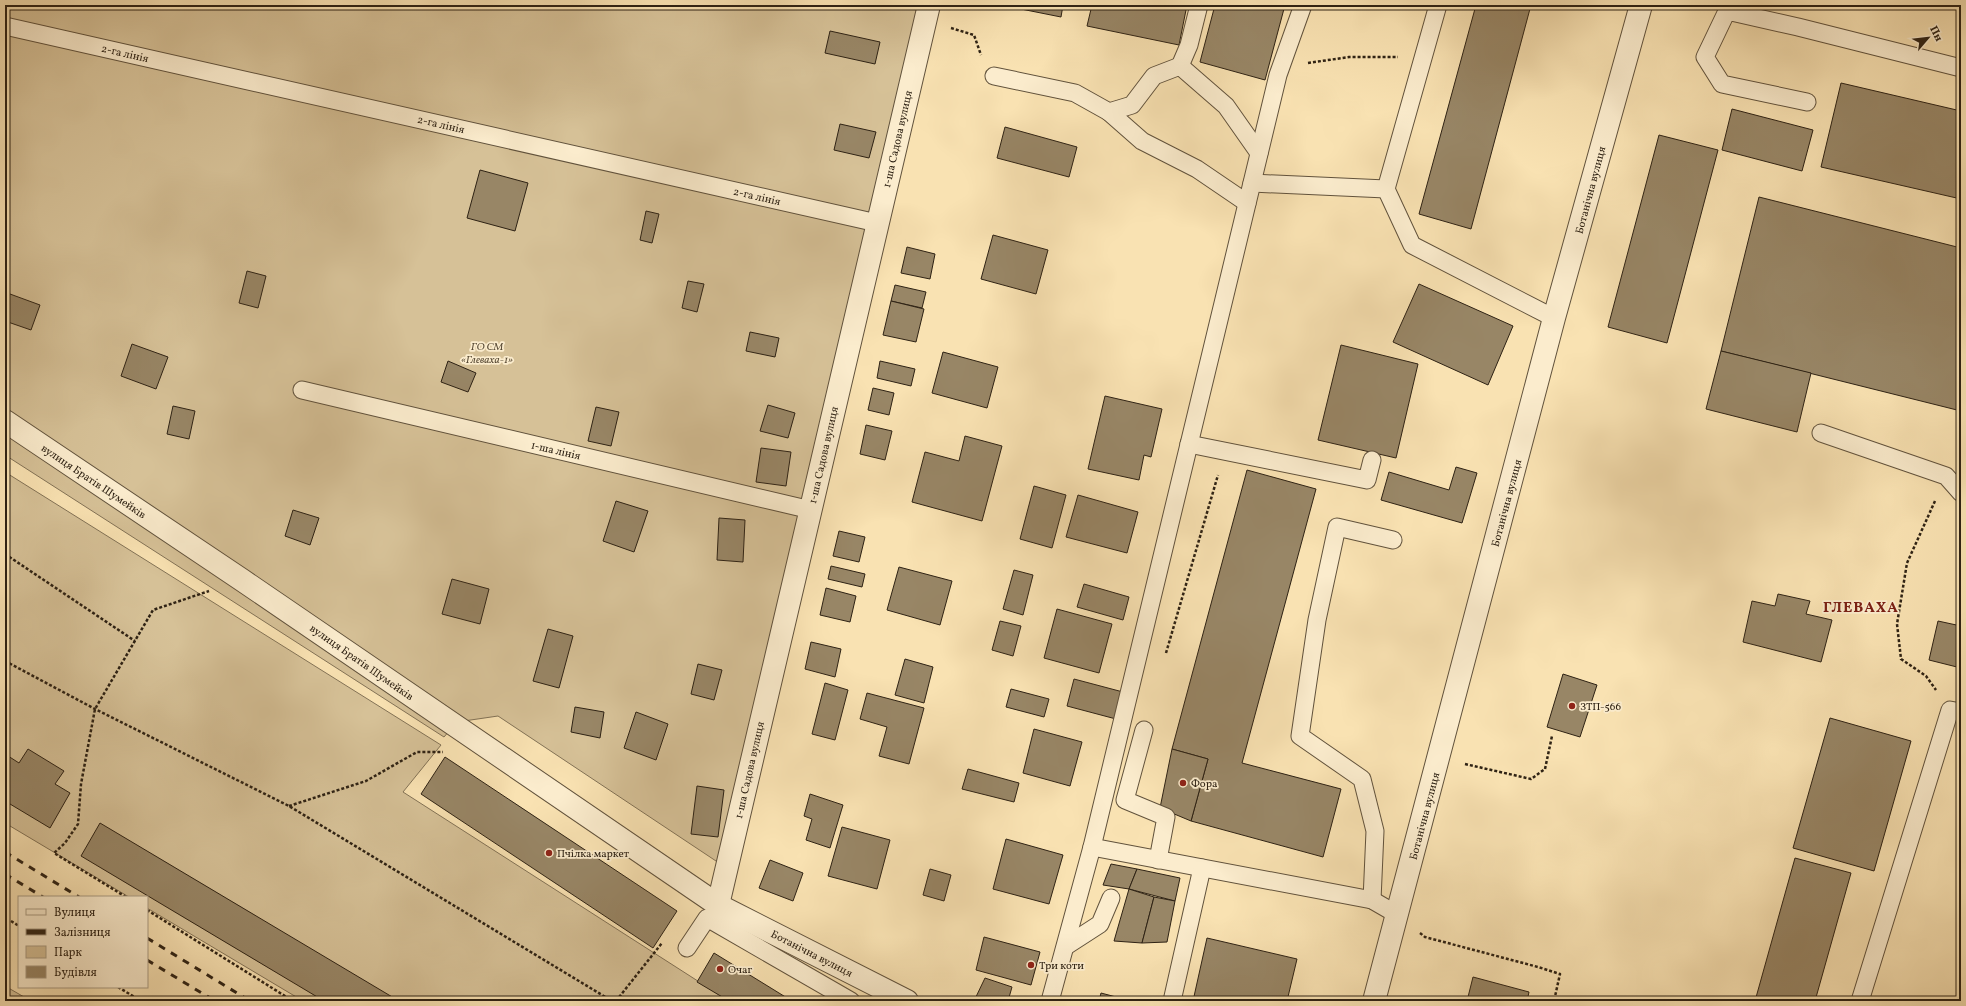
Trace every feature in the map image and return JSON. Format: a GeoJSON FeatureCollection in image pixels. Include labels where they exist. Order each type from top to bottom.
{"type":"FeatureCollection","features":[{"type":"Feature","properties":{"kind":"street","name":"Ботанічна вулиця"},"geometry":{"type":"LineString","coordinates":[[1374,1001],[1398,915],[1554,318],[1640,5]]}},
{"type":"Feature","properties":{"kind":"street","name":"1-ша Садова вулиця"},"geometry":{"type":"LineString","coordinates":[[724,915],[811,510],[926,14]]}},
{"type":"Feature","properties":{"kind":"street","name":"вулиця Братів Шумейків"},"geometry":{"type":"LineString","coordinates":[[5,421],[242,580],[724,915]]}},
{"type":"Feature","properties":{"kind":"street","name":"Ботанічна вулиця"},"geometry":{"type":"LineString","coordinates":[[724,915],[803,948],[906,1001]]}},
{"type":"Feature","properties":{"kind":"lane"},"geometry":{"type":"LineString","coordinates":[[1109,112],[1132,105],[1154,76],[1180,66],[1189,45],[1200,5]]}},
{"type":"Feature","properties":{"kind":"lane"},"geometry":{"type":"LineString","coordinates":[[1050,1001],[1092,847],[1280,70],[1303,5]]}},
{"type":"Feature","properties":{"kind":"lane"},"geometry":{"type":"LineString","coordinates":[[1438,5],[1386,190],[1412,245],[1554,318]]}},
{"type":"Feature","properties":{"kind":"lane"},"geometry":{"type":"LineString","coordinates":[[1807,102],[1722,84],[1705,57],[1727,11],[1798,26],[1961,68]]}},
{"type":"Feature","properties":{"kind":"lane","name":"2-га лінія"},"geometry":{"type":"LineString","coordinates":[[5,26],[877,223]]}},
{"type":"Feature","properties":{"kind":"lane"},"geometry":{"type":"LineString","coordinates":[[1180,66],[1226,106],[1259,153]]}},
{"type":"Feature","properties":{"kind":"lane"},"geometry":{"type":"LineString","coordinates":[[994,76],[1075,93],[1109,112],[1142,141],[1197,169],[1247,203]]}},
{"type":"Feature","properties":{"kind":"lane"},"geometry":{"type":"LineString","coordinates":[[1252,183],[1386,190]]}},
{"type":"Feature","properties":{"kind":"lane","name":"1-ша лінія"},"geometry":{"type":"LineString","coordinates":[[302,390],[811,510]]}},
{"type":"Feature","properties":{"kind":"lane"},"geometry":{"type":"LineString","coordinates":[[1821,432],[1946,476],[1961,493]]}},
{"type":"Feature","properties":{"kind":"lane"},"geometry":{"type":"LineString","coordinates":[[1189,444],[1367,480],[1372,460]]}},
{"type":"Feature","properties":{"kind":"lane"},"geometry":{"type":"LineString","coordinates":[[1372,900],[1375,830],[1362,779],[1300,736],[1317,620],[1337,527],[1393,540]]}},
{"type":"Feature","properties":{"kind":"lane"},"geometry":{"type":"LineString","coordinates":[[1860,1001],[1956,711]]}},
{"type":"Feature","properties":{"kind":"lane"},"geometry":{"type":"LineString","coordinates":[[1144,730],[1125,800],[1166,816],[1158,860]]}},
{"type":"Feature","properties":{"kind":"lane"},"geometry":{"type":"LineString","coordinates":[[1113,759],[1135,762]]}},
{"type":"Feature","properties":{"kind":"lane"},"geometry":{"type":"LineString","coordinates":[[1092,847],[1372,900],[1398,915]]}},
{"type":"Feature","properties":{"kind":"lane"},"geometry":{"type":"LineString","coordinates":[[1172,1001],[1202,868]]}},
{"type":"Feature","properties":{"kind":"lane"},"geometry":{"type":"LineString","coordinates":[[1066,946],[1100,924],[1110,898]]}},
{"type":"Feature","properties":{"kind":"lane"},"geometry":{"type":"LineString","coordinates":[[687,948],[707,918],[724,915],[793,968],[851,1001]]}},
{"type":"Feature","properties":{"kind":"lane"},"geometry":{"type":"LineString","coordinates":[[793,968],[803,948]]}},
{"type":"Feature","properties":{"kind":"path"},"geometry":{"type":"LineString","coordinates":[[926,14],[952,28],[974,35],[982,58],[994,76]]}},
{"type":"Feature","properties":{"kind":"path"},"geometry":{"type":"LineString","coordinates":[[1280,70],[1307,63],[1349,57],[1398,57],[1422,61]]}},
{"type":"Feature","properties":{"kind":"path"},"geometry":{"type":"LineString","coordinates":[[1166,655],[1225,451]]}},
{"type":"Feature","properties":{"kind":"path"},"geometry":{"type":"LineString","coordinates":[[1946,476],[1907,563],[1897,624],[1901,659],[1926,676],[1956,711]]}},
{"type":"Feature","properties":{"kind":"path"},"geometry":{"type":"LineString","coordinates":[[5,554],[135,641]]}},
{"type":"Feature","properties":{"kind":"path"},"geometry":{"type":"LineString","coordinates":[[124,896],[54,853],[65,843],[78,824],[80,784],[95,709],[154,610],[242,580]]}},
{"type":"Feature","properties":{"kind":"path"},"geometry":{"type":"LineString","coordinates":[[5,661],[95,709],[289,806],[612,1001]]}},
{"type":"Feature","properties":{"kind":"path"},"geometry":{"type":"LineString","coordinates":[[289,806],[366,781],[417,752],[446,752],[462,732]]}},
{"type":"Feature","properties":{"kind":"path"},"geometry":{"type":"LineString","coordinates":[[1439,759],[1531,779],[1545,769],[1552,736]]}},
{"type":"Feature","properties":{"kind":"path"},"geometry":{"type":"LineString","coordinates":[[148,911],[293,1001]]}},
{"type":"Feature","properties":{"kind":"path"},"geometry":{"type":"LineString","coordinates":[[1398,915],[1425,938],[1560,974],[1554,1001]]}},
{"type":"Feature","properties":{"kind":"path"},"geometry":{"type":"LineString","coordinates":[[11,921],[18,925]]}},
{"type":"Feature","properties":{"kind":"path"},"geometry":{"type":"LineString","coordinates":[[616,1001],[662,942]]}},
{"type":"Feature","properties":{"kind":"path"},"geometry":{"type":"LineString","coordinates":[[120,988],[141,1001]]}},
{"type":"Feature","properties":{"kind":"green space","name":"ГО СМ «Глеваха-1»"},"geometry":{"type":"Polygon","coordinates":[[[5,5],[926,5],[722,865],[498,716],[457,722],[444,737],[5,455],[5,5]]]}},
{"type":"Feature","properties":{"kind":"green space"},"geometry":{"type":"Polygon","coordinates":[[[5,472],[441,745],[403,792],[729,1001],[303,1001],[148,909],[148,896],[127,896],[5,823],[5,472]]]}},
{"type":"Feature","properties":{"kind":"green space"},"geometry":{"type":"Polygon","coordinates":[[[5,986],[31,1001],[5,1001],[5,986]]]}},
{"type":"Feature","properties":{"kind":"building"},"geometry":{"type":"Polygon","coordinates":[[[1001,5],[1063,5],[1061,17],[1001,5]]]}},
{"type":"Feature","properties":{"kind":"building"},"geometry":{"type":"Polygon","coordinates":[[[1092,5],[1187,5],[1179,45],[1087,26],[1092,5]]]}},
{"type":"Feature","properties":{"kind":"building"},"geometry":{"type":"Polygon","coordinates":[[[1215,5],[1285,5],[1265,80],[1200,62],[1215,5]]]}},
{"type":"Feature","properties":{"kind":"building"},"geometry":{"type":"Polygon","coordinates":[[[1476,5],[1531,5],[1471,229],[1419,214],[1476,5]]]}},
{"type":"Feature","properties":{"kind":"building"},"geometry":{"type":"Polygon","coordinates":[[[830,31],[880,42],[875,64],[825,53],[830,31]]]}},
{"type":"Feature","properties":{"kind":"building"},"geometry":{"type":"Polygon","coordinates":[[[1841,83],[1961,111],[1961,199],[1821,167],[1841,83]]]}},
{"type":"Feature","properties":{"kind":"building"},"geometry":{"type":"Polygon","coordinates":[[[1732,109],[1813,130],[1802,171],[1722,150],[1732,109]]]}},
{"type":"Feature","properties":{"kind":"building"},"geometry":{"type":"Polygon","coordinates":[[[840,124],[876,132],[869,158],[834,150],[840,124]]]}},
{"type":"Feature","properties":{"kind":"building"},"geometry":{"type":"Polygon","coordinates":[[[1005,127],[1077,147],[1069,177],[997,158],[1005,127]]]}},
{"type":"Feature","properties":{"kind":"building"},"geometry":{"type":"Polygon","coordinates":[[[1659,135],[1718,150],[1667,343],[1608,327],[1659,135]]]}},
{"type":"Feature","properties":{"kind":"building"},"geometry":{"type":"Polygon","coordinates":[[[480,170],[528,183],[515,231],[467,218],[480,170]]]}},
{"type":"Feature","properties":{"kind":"building"},"geometry":{"type":"Polygon","coordinates":[[[1759,197],[1961,248],[1961,411],[1721,351],[1759,197]]]}},
{"type":"Feature","properties":{"kind":"building"},"geometry":{"type":"Polygon","coordinates":[[[646,211],[659,214],[652,243],[640,240],[646,211]]]}},
{"type":"Feature","properties":{"kind":"building"},"geometry":{"type":"Polygon","coordinates":[[[993,235],[1048,250],[1036,294],[981,279],[993,235]]]}},
{"type":"Feature","properties":{"kind":"building"},"geometry":{"type":"Polygon","coordinates":[[[907,247],[935,254],[930,279],[901,273],[907,247]]]}},
{"type":"Feature","properties":{"kind":"building"},"geometry":{"type":"Polygon","coordinates":[[[247,271],[266,276],[258,308],[239,303],[247,271]]]}},
{"type":"Feature","properties":{"kind":"building"},"geometry":{"type":"Polygon","coordinates":[[[688,281],[704,284],[697,312],[682,308],[688,281]]]}},
{"type":"Feature","properties":{"kind":"building"},"geometry":{"type":"Polygon","coordinates":[[[1419,284],[1513,326],[1488,385],[1393,342],[1419,284]]]}},
{"type":"Feature","properties":{"kind":"building"},"geometry":{"type":"Polygon","coordinates":[[[895,285],[926,292],[922,308],[891,301],[895,285]]]}},
{"type":"Feature","properties":{"kind":"building"},"geometry":{"type":"Polygon","coordinates":[[[10,294],[40,305],[31,330],[5,321],[5,308],[10,294]]]}},
{"type":"Feature","properties":{"kind":"building"},"geometry":{"type":"Polygon","coordinates":[[[891,301],[924,309],[916,342],[883,335],[891,301]]]}},
{"type":"Feature","properties":{"kind":"building"},"geometry":{"type":"Polygon","coordinates":[[[750,332],[779,338],[775,357],[746,351],[750,332]]]}},
{"type":"Feature","properties":{"kind":"building"},"geometry":{"type":"Polygon","coordinates":[[[132,344],[168,357],[156,389],[121,376],[132,344]]]}},
{"type":"Feature","properties":{"kind":"building"},"geometry":{"type":"Polygon","coordinates":[[[1341,345],[1418,364],[1396,458],[1318,440],[1341,345]]]}},
{"type":"Feature","properties":{"kind":"building"},"geometry":{"type":"Polygon","coordinates":[[[1721,351],[1811,373],[1797,432],[1706,409],[1721,351]]]}},
{"type":"Feature","properties":{"kind":"building"},"geometry":{"type":"Polygon","coordinates":[[[943,352],[998,367],[987,408],[932,393],[943,352]]]}},
{"type":"Feature","properties":{"kind":"building"},"geometry":{"type":"Polygon","coordinates":[[[448,361],[476,373],[468,392],[441,382],[448,361]]]}},
{"type":"Feature","properties":{"kind":"building"},"geometry":{"type":"Polygon","coordinates":[[[880,361],[915,369],[911,386],[877,378],[880,361]]]}},
{"type":"Feature","properties":{"kind":"building"},"geometry":{"type":"Polygon","coordinates":[[[873,388],[894,393],[889,415],[868,410],[873,388]]]}},
{"type":"Feature","properties":{"kind":"building"},"geometry":{"type":"Polygon","coordinates":[[[1105,396],[1162,409],[1151,457],[1144,455],[1139,480],[1088,469],[1105,396]]]}},
{"type":"Feature","properties":{"kind":"building"},"geometry":{"type":"Polygon","coordinates":[[[768,405],[795,413],[788,438],[760,431],[768,405]]]}},
{"type":"Feature","properties":{"kind":"building"},"geometry":{"type":"Polygon","coordinates":[[[173,406],[195,411],[189,439],[167,434],[173,406]]]}},
{"type":"Feature","properties":{"kind":"building"},"geometry":{"type":"Polygon","coordinates":[[[596,407],[619,412],[611,446],[588,441],[596,407]]]}},
{"type":"Feature","properties":{"kind":"building"},"geometry":{"type":"Polygon","coordinates":[[[866,425],[892,431],[885,460],[860,454],[866,425]]]}},
{"type":"Feature","properties":{"kind":"building"},"geometry":{"type":"Polygon","coordinates":[[[965,436],[1002,446],[982,521],[912,502],[925,452],[959,461],[965,436]]]}},
{"type":"Feature","properties":{"kind":"building"},"geometry":{"type":"Polygon","coordinates":[[[761,448],[791,452],[786,486],[756,482],[761,448]]]}},
{"type":"Feature","properties":{"kind":"building"},"geometry":{"type":"Polygon","coordinates":[[[1456,467],[1477,473],[1462,523],[1381,500],[1389,472],[1449,490],[1456,467]]]}},
{"type":"Feature","properties":{"kind":"building"},"geometry":{"type":"Polygon","coordinates":[[[1247,470],[1316,489],[1242,763],[1341,789],[1323,857],[1191,821],[1208,759],[1172,749],[1247,470]]]}},
{"type":"Feature","properties":{"kind":"building"},"geometry":{"type":"Polygon","coordinates":[[[1034,486],[1066,495],[1052,548],[1020,539],[1034,486]]]}},
{"type":"Feature","properties":{"kind":"building"},"geometry":{"type":"Polygon","coordinates":[[[1078,495],[1138,512],[1127,553],[1066,537],[1078,495]]]}},
{"type":"Feature","properties":{"kind":"building"},"geometry":{"type":"Polygon","coordinates":[[[616,501],[648,511],[634,552],[603,541],[616,501]]]}},
{"type":"Feature","properties":{"kind":"building"},"geometry":{"type":"Polygon","coordinates":[[[293,510],[319,518],[310,545],[285,536],[293,510]]]}},
{"type":"Feature","properties":{"kind":"building"},"geometry":{"type":"Polygon","coordinates":[[[719,518],[745,520],[743,562],[717,560],[719,518]]]}},
{"type":"Feature","properties":{"kind":"building"},"geometry":{"type":"Polygon","coordinates":[[[839,531],[865,537],[859,562],[833,556],[839,531]]]}},
{"type":"Feature","properties":{"kind":"building"},"geometry":{"type":"Polygon","coordinates":[[[831,566],[865,574],[862,587],[828,579],[831,566]]]}},
{"type":"Feature","properties":{"kind":"building"},"geometry":{"type":"Polygon","coordinates":[[[899,567],[952,581],[940,625],[887,610],[899,567]]]}},
{"type":"Feature","properties":{"kind":"building"},"geometry":{"type":"Polygon","coordinates":[[[1014,570],[1033,575],[1023,615],[1003,609],[1014,570]]]}},
{"type":"Feature","properties":{"kind":"building"},"geometry":{"type":"Polygon","coordinates":[[[452,579],[489,589],[480,624],[442,614],[452,579]]]}},
{"type":"Feature","properties":{"kind":"building"},"geometry":{"type":"Polygon","coordinates":[[[1084,584],[1129,597],[1123,620],[1077,607],[1084,584]]]}},
{"type":"Feature","properties":{"kind":"building"},"geometry":{"type":"Polygon","coordinates":[[[826,588],[856,596],[850,622],[820,615],[826,588]]]}},
{"type":"Feature","properties":{"kind":"building"},"geometry":{"type":"Polygon","coordinates":[[[1778,594],[1810,601],[1806,614],[1832,620],[1821,662],[1743,642],[1752,601],[1775,606],[1778,594]]]}},
{"type":"Feature","properties":{"kind":"building"},"geometry":{"type":"Polygon","coordinates":[[[1057,609],[1112,624],[1099,673],[1044,658],[1057,609]]]}},
{"type":"Feature","properties":{"kind":"building"},"geometry":{"type":"Polygon","coordinates":[[[1000,621],[1021,626],[1013,656],[992,650],[1000,621]]]}},
{"type":"Feature","properties":{"kind":"building"},"geometry":{"type":"Polygon","coordinates":[[[1938,621],[1961,626],[1961,668],[1929,660],[1938,621]]]}},
{"type":"Feature","properties":{"kind":"building"},"geometry":{"type":"Polygon","coordinates":[[[548,629],[573,636],[559,688],[533,681],[548,629]]]}},
{"type":"Feature","properties":{"kind":"building"},"geometry":{"type":"Polygon","coordinates":[[[811,642],[841,649],[835,677],[805,669],[811,642]]]}},
{"type":"Feature","properties":{"kind":"building"},"geometry":{"type":"Polygon","coordinates":[[[905,659],[933,667],[924,703],[895,695],[905,659]]]}},
{"type":"Feature","properties":{"kind":"building"},"geometry":{"type":"Polygon","coordinates":[[[698,664],[722,670],[714,700],[691,694],[698,664]]]}},
{"type":"Feature","properties":{"kind":"building","name":"ЗТП-566"},"geometry":{"type":"Polygon","coordinates":[[[1563,674],[1597,685],[1580,737],[1547,727],[1563,674]]]}},
{"type":"Feature","properties":{"kind":"building"},"geometry":{"type":"Polygon","coordinates":[[[1074,679],[1123,692],[1116,719],[1067,706],[1074,679]]]}},
{"type":"Feature","properties":{"kind":"building"},"geometry":{"type":"Polygon","coordinates":[[[825,683],[848,690],[835,740],[812,734],[825,683]]]}},
{"type":"Feature","properties":{"kind":"building"},"geometry":{"type":"Polygon","coordinates":[[[1011,689],[1049,699],[1044,717],[1006,707],[1011,689]]]}},
{"type":"Feature","properties":{"kind":"building"},"geometry":{"type":"Polygon","coordinates":[[[867,693],[924,708],[909,764],[879,756],[887,727],[860,719],[867,693]]]}},
{"type":"Feature","properties":{"kind":"building"},"geometry":{"type":"Polygon","coordinates":[[[575,707],[604,712],[600,738],[571,732],[575,707]]]}},
{"type":"Feature","properties":{"kind":"building"},"geometry":{"type":"Polygon","coordinates":[[[636,712],[668,724],[656,760],[624,748],[636,712]]]}},
{"type":"Feature","properties":{"kind":"building"},"geometry":{"type":"Polygon","coordinates":[[[1830,718],[1911,741],[1874,871],[1793,848],[1830,718]]]}},
{"type":"Feature","properties":{"kind":"building"},"geometry":{"type":"Polygon","coordinates":[[[1034,729],[1082,742],[1070,786],[1023,773],[1034,729]]]}},
{"type":"Feature","properties":{"kind":"building"},"geometry":{"type":"Polygon","coordinates":[[[28,749],[64,771],[55,784],[70,793],[50,828],[5,801],[5,754],[19,763],[28,749]]]}},
{"type":"Feature","properties":{"kind":"building","name":"Фора"},"geometry":{"type":"Polygon","coordinates":[[[1172,749],[1208,759],[1191,821],[1160,808],[1172,749]]]}},
{"type":"Feature","properties":{"kind":"building","name":"Пчілка маркет"},"geometry":{"type":"Polygon","coordinates":[[[445,757],[677,911],[653,948],[421,794],[445,757]]]}},
{"type":"Feature","properties":{"kind":"building"},"geometry":{"type":"Polygon","coordinates":[[[968,769],[1019,783],[1014,802],[962,789],[968,769]]]}},
{"type":"Feature","properties":{"kind":"building"},"geometry":{"type":"Polygon","coordinates":[[[697,786],[724,790],[718,837],[691,834],[697,786]]]}},
{"type":"Feature","properties":{"kind":"building"},"geometry":{"type":"Polygon","coordinates":[[[810,794],[843,805],[830,848],[806,840],[812,819],[804,816],[810,794]]]}},
{"type":"Feature","properties":{"kind":"building"},"geometry":{"type":"Polygon","coordinates":[[[100,823],[399,1001],[324,1001],[81,856],[100,823]]]}},
{"type":"Feature","properties":{"kind":"building"},"geometry":{"type":"Polygon","coordinates":[[[842,827],[890,840],[877,889],[828,876],[842,827]]]}},
{"type":"Feature","properties":{"kind":"building"},"geometry":{"type":"Polygon","coordinates":[[[1006,839],[1063,855],[1049,904],[993,889],[1006,839]]]}},
{"type":"Feature","properties":{"kind":"building"},"geometry":{"type":"Polygon","coordinates":[[[1795,858],[1851,873],[1815,1001],[1755,1001],[1795,858]]]}},
{"type":"Feature","properties":{"kind":"building"},"geometry":{"type":"Polygon","coordinates":[[[770,860],[803,873],[793,901],[759,888],[770,860]]]}},
{"type":"Feature","properties":{"kind":"building"},"geometry":{"type":"Polygon","coordinates":[[[1111,864],[1137,869],[1129,889],[1103,885],[1111,864]]]}},
{"type":"Feature","properties":{"kind":"building"},"geometry":{"type":"Polygon","coordinates":[[[930,869],[951,875],[944,901],[923,895],[930,869]]]}},
{"type":"Feature","properties":{"kind":"building"},"geometry":{"type":"Polygon","coordinates":[[[1137,869],[1180,878],[1175,901],[1129,889],[1137,869]]]}},
{"type":"Feature","properties":{"kind":"building"},"geometry":{"type":"Polygon","coordinates":[[[1129,889],[1154,897],[1142,943],[1114,941],[1129,889]]]}},
{"type":"Feature","properties":{"kind":"building"},"geometry":{"type":"Polygon","coordinates":[[[1154,897],[1175,901],[1167,942],[1142,943],[1154,897]]]}},
{"type":"Feature","properties":{"kind":"building"},"geometry":{"type":"Polygon","coordinates":[[[984,937],[1040,952],[1031,985],[976,970],[984,937]]]}},
{"type":"Feature","properties":{"kind":"building"},"geometry":{"type":"Polygon","coordinates":[[[1207,938],[1297,959],[1287,1001],[1193,1001],[1207,938]]]}},
{"type":"Feature","properties":{"kind":"building"},"geometry":{"type":"Polygon","coordinates":[[[714,953],[792,1001],[729,1001],[697,982],[714,953]]]}},
{"type":"Feature","properties":{"kind":"building"},"geometry":{"type":"Polygon","coordinates":[[[1473,977],[1529,992],[1527,1001],[1467,1001],[1473,977]]]}},
{"type":"Feature","properties":{"kind":"building"},"geometry":{"type":"Polygon","coordinates":[[[985,978],[1012,987],[1008,1001],[974,1001],[985,978]]]}},
{"type":"Feature","properties":{"kind":"building"},"geometry":{"type":"Polygon","coordinates":[[[1101,993],[1131,1001],[1099,1001],[1101,993]]]}},
{"type":"Feature","properties":{"kind":"railway"},"geometry":{"type":"LineString","coordinates":[[5,852],[77,896]]}},
{"type":"Feature","properties":{"kind":"railway"},"geometry":{"type":"LineString","coordinates":[[5,874],[41,896]]}},
{"type":"Feature","properties":{"kind":"railway"},"geometry":{"type":"LineString","coordinates":[[148,939],[250,1001]]}},
{"type":"Feature","properties":{"kind":"railway"},"geometry":{"type":"LineString","coordinates":[[148,961],[215,1001]]}},
{"type":"Feature","properties":{"kind":"place","name":"ЗТП-566"},"geometry":{"type":"Point","coordinates":[1572,706]}},
{"type":"Feature","properties":{"kind":"place","name":"Фора"},"geometry":{"type":"Point","coordinates":[1183,783]}},
{"type":"Feature","properties":{"kind":"place","name":"Пчілка маркет"},"geometry":{"type":"Point","coordinates":[549,853]}},
{"type":"Feature","properties":{"kind":"place","name":"Три коти"},"geometry":{"type":"Point","coordinates":[1031,965]}},
{"type":"Feature","properties":{"kind":"place","name":"Очаг"},"geometry":{"type":"Point","coordinates":[720,969]}},
{"type":"Feature","properties":{"kind":"district","name":"ГЛЕВАХА"},"geometry":{"type":"Point","coordinates":[1861,607]}}]}
